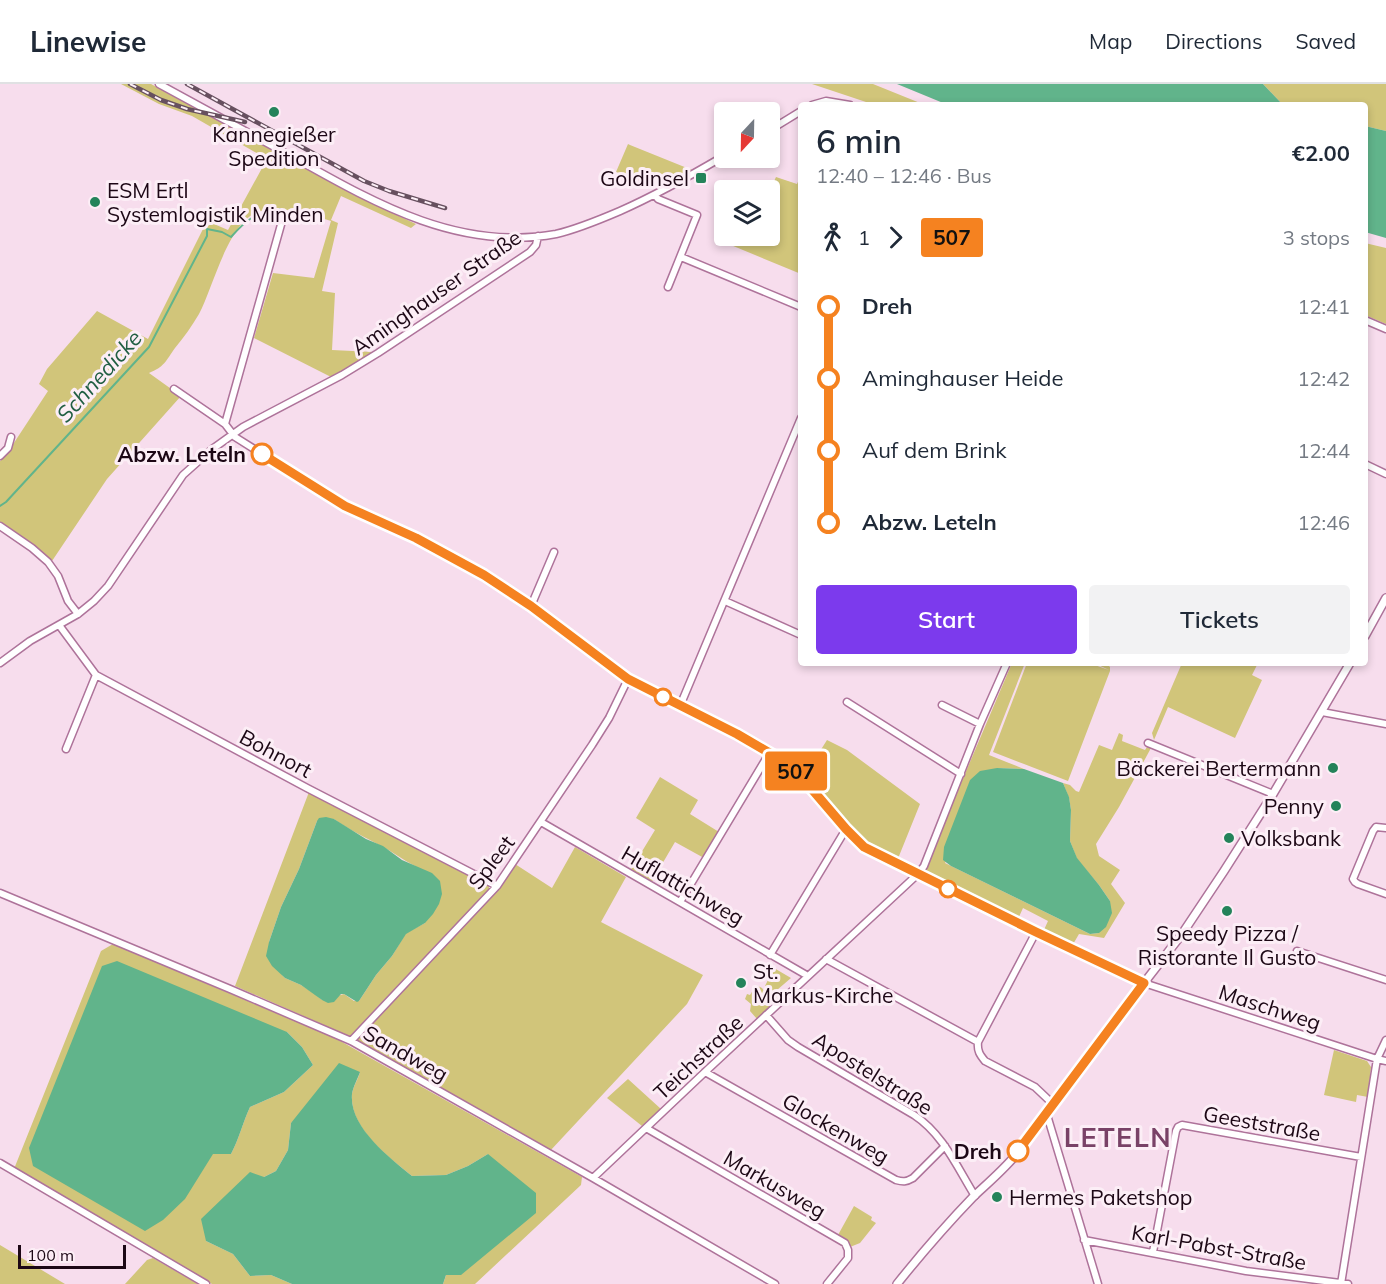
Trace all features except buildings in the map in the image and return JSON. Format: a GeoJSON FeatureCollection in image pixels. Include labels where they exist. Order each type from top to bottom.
{"type":"FeatureCollection","features":[{"type":"Feature","properties":{"kind":"street"},"geometry":{"type":"LineString","coordinates":[[159,84],[354,191],[400,212],[436,226],[473,235],[509,238],[538,236]]}},
{"type":"Feature","properties":{"kind":"street"},"geometry":{"type":"LineString","coordinates":[[780,124],[798,113]]}},
{"type":"Feature","properties":{"kind":"street","name":"Aminghauser Straße"},"geometry":{"type":"LineString","coordinates":[[0,663],[30,641],[78,614],[94,601],[108,586],[183,475],[232,434],[378,353],[530,252],[536,245],[538,236],[591,224],[655,195],[714,162]]}},
{"type":"Feature","properties":{"kind":"street"},"geometry":{"type":"LineString","coordinates":[[655,195],[658,199],[697,215],[668,287]]}},
{"type":"Feature","properties":{"kind":"street"},"geometry":{"type":"LineString","coordinates":[[225,424],[284,214]]}},
{"type":"Feature","properties":{"kind":"street"},"geometry":{"type":"LineString","coordinates":[[681,257],[798,306]]}},
{"type":"Feature","properties":{"kind":"street"},"geometry":{"type":"LineString","coordinates":[[1368,321],[1386,329]]}},
{"type":"Feature","properties":{"kind":"street"},"geometry":{"type":"LineString","coordinates":[[174,389],[225,424],[232,434]]}},
{"type":"Feature","properties":{"kind":"street"},"geometry":{"type":"LineString","coordinates":[[681,706],[798,425]]}},
{"type":"Feature","properties":{"kind":"street","name":"Maschweg"},"geometry":{"type":"LineString","coordinates":[[232,434],[345,506],[416,538],[484,575],[531,606],[628,679],[770,752],[798,773],[864,847],[1144,983],[1386,1061]]}},
{"type":"Feature","properties":{"kind":"street"},"geometry":{"type":"LineString","coordinates":[[0,456],[8,448],[11,438]]}},
{"type":"Feature","properties":{"kind":"street"},"geometry":{"type":"LineString","coordinates":[[1368,465],[1386,474]]}},
{"type":"Feature","properties":{"kind":"street"},"geometry":{"type":"LineString","coordinates":[[0,526],[48,562],[58,576],[68,601],[78,614]]}},
{"type":"Feature","properties":{"kind":"street"},"geometry":{"type":"LineString","coordinates":[[531,606],[554,552]]}},
{"type":"Feature","properties":{"kind":"street"},"geometry":{"type":"LineString","coordinates":[[725,601],[798,634]]}},
{"type":"Feature","properties":{"kind":"street"},"geometry":{"type":"LineString","coordinates":[[1368,631],[1385,601]]}},
{"type":"Feature","properties":{"kind":"street","name":"Bohnort"},"geometry":{"type":"LineString","coordinates":[[59,625],[96,675],[497,886]]}},
{"type":"Feature","properties":{"kind":"street","name":"Teichstraße"},"geometry":{"type":"LineString","coordinates":[[593,1178],[918,874],[924,866],[1006,666]]}},
{"type":"Feature","properties":{"kind":"street"},"geometry":{"type":"LineString","coordinates":[[897,1284],[926,1248],[1008,1164],[1182,934],[1272,794],[1348,666]]}},
{"type":"Feature","properties":{"kind":"street"},"geometry":{"type":"LineString","coordinates":[[66,749],[96,675]]}},
{"type":"Feature","properties":{"kind":"street","name":"Spleet"},"geometry":{"type":"LineString","coordinates":[[351,1041],[497,886],[592,745],[609,718],[628,679]]}},
{"type":"Feature","properties":{"kind":"street"},"geometry":{"type":"LineString","coordinates":[[847,702],[961,774]]}},
{"type":"Feature","properties":{"kind":"street"},"geometry":{"type":"LineString","coordinates":[[942,705],[981,724]]}},
{"type":"Feature","properties":{"kind":"street"},"geometry":{"type":"LineString","coordinates":[[1322,712],[1386,724]]}},
{"type":"Feature","properties":{"kind":"street"},"geometry":{"type":"LineString","coordinates":[[1148,743],[1272,794]]}},
{"type":"Feature","properties":{"kind":"street"},"geometry":{"type":"LineString","coordinates":[[680,902],[770,752]]}},
{"type":"Feature","properties":{"kind":"street","name":"Huflattichweg"},"geometry":{"type":"LineString","coordinates":[[541,822],[808,976]]}},
{"type":"Feature","properties":{"kind":"street"},"geometry":{"type":"LineString","coordinates":[[1386,828],[1376,827],[1373,831],[1353,879],[1358,884],[1386,894]]}},
{"type":"Feature","properties":{"kind":"street"},"geometry":{"type":"LineString","coordinates":[[771,955],[846,829]]}},
{"type":"Feature","properties":{"kind":"street","name":"Sandweg"},"geometry":{"type":"LineString","coordinates":[[0,893],[230,988],[351,1041],[775,1284]]}},
{"type":"Feature","properties":{"kind":"street"},"geometry":{"type":"LineString","coordinates":[[1036,932],[978,1042],[977,1049],[986,1061],[1035,1087],[1054,1105]]}},
{"type":"Feature","properties":{"kind":"street"},"geometry":{"type":"LineString","coordinates":[[1297,951],[1386,980]]}},
{"type":"Feature","properties":{"kind":"street"},"geometry":{"type":"LineString","coordinates":[[826,959],[978,1042]]}},
{"type":"Feature","properties":{"kind":"street","name":"Apostelstraße"},"geometry":{"type":"LineString","coordinates":[[766,1015],[788,1040],[798,1047],[930,1126],[945,1146],[975,1196]]}},
{"type":"Feature","properties":{"kind":"street"},"geometry":{"type":"LineString","coordinates":[[1341,1284],[1377,1059],[1386,1040]]}},
{"type":"Feature","properties":{"kind":"street","name":"Glockenweg"},"geometry":{"type":"LineString","coordinates":[[705,1072],[902,1182],[913,1178],[945,1146]]}},
{"type":"Feature","properties":{"kind":"street"},"geometry":{"type":"LineString","coordinates":[[1047,1115],[1098,1284]]}},
{"type":"Feature","properties":{"kind":"street","name":"Geeststraße"},"geometry":{"type":"LineString","coordinates":[[1153,1252],[1176,1131],[1182,1125],[1361,1158]]}},
{"type":"Feature","properties":{"kind":"street","name":"Markusweg"},"geometry":{"type":"LineString","coordinates":[[646,1128],[845,1243],[848,1258],[827,1284]]}},
{"type":"Feature","properties":{"kind":"street"},"geometry":{"type":"LineString","coordinates":[[0,1163],[206,1284]]}},
{"type":"Feature","properties":{"kind":"street","name":"Karl-Pabst-Straße"},"geometry":{"type":"LineString","coordinates":[[1084,1240],[1246,1271],[1348,1284]]}},
{"type":"Feature","properties":{"kind":"shaded area"},"geometry":{"type":"Polygon","coordinates":[[[121,84],[151,84],[354,195],[416,224],[411,228],[341,196],[331,220],[338,223],[322,291],[335,293],[332,350],[373,352],[333,378],[254,338],[273,273],[314,278],[331,221],[276,210],[258,212],[247,218],[238,228],[222,257],[194,323],[164,363],[149,373],[181,396],[107,479],[52,561],[0,524],[0,461],[48,391],[39,384],[47,369],[97,311],[148,339],[207,221],[228,230],[267,159],[192,116],[159,104],[121,84]]]}},
{"type":"Feature","properties":{"kind":"shaded area"},"geometry":{"type":"Polygon","coordinates":[[[812,84],[873,84],[918,102],[866,102],[812,84]]]}},
{"type":"Feature","properties":{"kind":"shaded area"},"geometry":{"type":"Polygon","coordinates":[[[897,84],[1263,84],[1280,102],[941,102],[897,84]]]}},
{"type":"Feature","properties":{"kind":"shaded area"},"geometry":{"type":"Polygon","coordinates":[[[1263,84],[1386,84],[1386,131],[1368,127],[1368,102],[1280,102],[1263,84]]]}},
{"type":"Feature","properties":{"kind":"shaded area"},"geometry":{"type":"Polygon","coordinates":[[[1368,127],[1386,131],[1386,238],[1368,233],[1368,127]]]}},
{"type":"Feature","properties":{"kind":"shaded area"},"geometry":{"type":"Polygon","coordinates":[[[628,144],[692,170],[660,188],[616,172],[628,144]]]}},
{"type":"Feature","properties":{"kind":"shaded area"},"geometry":{"type":"Polygon","coordinates":[[[776,177],[797,184],[798,182],[798,273],[733,246],[780,246],[780,180],[775,180],[776,177]]]}},
{"type":"Feature","properties":{"kind":"shaded area"},"geometry":{"type":"Polygon","coordinates":[[[1368,244],[1386,248],[1386,324],[1368,316],[1368,244]]]}},
{"type":"Feature","properties":{"kind":"shaded area"},"geometry":{"type":"Polygon","coordinates":[[[1011,666],[1024,666],[989,755],[1024,769],[997,768],[945,863],[1090,934],[1099,933],[1110,901],[1077,859],[1070,841],[1071,810],[1063,783],[1079,792],[1099,745],[1112,750],[1119,733],[1123,735],[1122,741],[1145,750],[1147,747],[1151,748],[1096,844],[1099,856],[1120,870],[1111,884],[1125,903],[1104,938],[1079,934],[1072,946],[1043,932],[1048,921],[1023,908],[1018,919],[927,875],[925,868],[1011,666]]]}},
{"type":"Feature","properties":{"kind":"shaded area"},"geometry":{"type":"Polygon","coordinates":[[[1026,666],[1098,666],[1109,670],[1100,666],[1110,667],[1110,671],[1068,781],[993,752],[1026,666]]]}},
{"type":"Feature","properties":{"kind":"shaded area"},"geometry":{"type":"Polygon","coordinates":[[[1181,666],[1256,666],[1252,675],[1262,680],[1235,738],[1168,707],[1154,740],[1152,733],[1181,666]]]}},
{"type":"Feature","properties":{"kind":"shaded area"},"geometry":{"type":"Polygon","coordinates":[[[827,740],[847,750],[920,804],[897,861],[861,840],[805,775],[827,740]]]}},
{"type":"Feature","properties":{"kind":"shaded area"},"geometry":{"type":"Polygon","coordinates":[[[997,768],[1024,769],[1063,783],[1071,810],[1070,841],[1077,858],[1110,901],[1112,913],[1106,927],[1099,933],[1090,934],[943,860],[944,847],[970,780],[980,771],[997,768]]]}},
{"type":"Feature","properties":{"kind":"shaded area"},"geometry":{"type":"Polygon","coordinates":[[[660,777],[698,800],[690,814],[719,832],[704,858],[675,842],[651,883],[630,871],[655,830],[636,818],[660,777]]]}},
{"type":"Feature","properties":{"kind":"shaded area"},"geometry":{"type":"Polygon","coordinates":[[[309,792],[489,884],[489,891],[351,1037],[235,986],[309,792]],[[334,819],[317,821],[269,942],[285,978],[301,985],[322,1000],[344,994],[354,1001],[359,1001],[406,933],[425,923],[415,866],[334,819]]]}},
{"type":"Feature","properties":{"kind":"shaded area"},"geometry":{"type":"Polygon","coordinates":[[[319,818],[334,819],[366,839],[383,846],[402,860],[432,873],[440,881],[442,894],[433,914],[425,923],[406,934],[357,1002],[344,994],[341,994],[334,1002],[328,1003],[322,1000],[301,985],[285,978],[272,966],[266,956],[281,907],[299,869],[317,821],[319,818]]]}},
{"type":"Feature","properties":{"kind":"shaded area"},"geometry":{"type":"Polygon","coordinates":[[[575,847],[626,877],[601,922],[703,975],[687,1004],[550,1151],[356,1040],[500,888],[515,864],[552,888],[575,847]]]}},
{"type":"Feature","properties":{"kind":"shaded area"},"geometry":{"type":"Polygon","coordinates":[[[113,944],[335,1038],[582,1177],[581,1185],[475,1284],[443,1284],[488,1154],[446,1175],[412,1176],[372,1141],[357,1118],[352,1094],[360,1072],[291,1123],[288,1150],[276,1171],[264,1177],[206,1241],[233,1254],[250,1276],[271,1275],[292,1284],[212,1284],[14,1169],[101,951],[113,944]],[[287,1032],[213,1154],[231,1154],[250,1107],[284,1092],[313,1065],[302,1047],[287,1032]]]}},
{"type":"Feature","properties":{"kind":"shaded area"},"geometry":{"type":"Polygon","coordinates":[[[117,961],[287,1032],[302,1047],[313,1065],[284,1092],[250,1107],[231,1154],[213,1154],[185,1199],[163,1220],[145,1231],[33,1166],[29,1148],[102,966],[117,961]]]}},
{"type":"Feature","properties":{"kind":"shaded area"},"geometry":{"type":"Polygon","coordinates":[[[774,968],[791,978],[777,990],[780,994],[776,998],[765,986],[774,968]]]}},
{"type":"Feature","properties":{"kind":"shaded area"},"geometry":{"type":"Polygon","coordinates":[[[756,985],[762,988],[774,1004],[757,1019],[750,1011],[751,1004],[745,999],[756,985]]]}},
{"type":"Feature","properties":{"kind":"shaded area"},"geometry":{"type":"Polygon","coordinates":[[[1334,1050],[1367,1061],[1371,1067],[1368,1097],[1357,1095],[1356,1102],[1324,1095],[1334,1050]]]}},
{"type":"Feature","properties":{"kind":"shaded area"},"geometry":{"type":"Polygon","coordinates":[[[339,1063],[360,1072],[352,1094],[357,1118],[364,1129],[382,1150],[412,1176],[446,1175],[488,1154],[536,1193],[536,1213],[461,1275],[446,1275],[443,1284],[292,1284],[271,1275],[250,1276],[233,1254],[206,1241],[201,1219],[250,1172],[264,1177],[276,1171],[288,1150],[291,1123],[339,1063]]]}},
{"type":"Feature","properties":{"kind":"shaded area"},"geometry":{"type":"Polygon","coordinates":[[[628,1079],[661,1109],[642,1126],[607,1098],[628,1079]]]}},
{"type":"Feature","properties":{"kind":"shaded area"},"geometry":{"type":"Polygon","coordinates":[[[854,1206],[872,1217],[871,1220],[876,1223],[860,1243],[850,1247],[848,1242],[838,1235],[854,1206]]]}},
{"type":"Feature","properties":{"kind":"shaded area"},"geometry":{"type":"Polygon","coordinates":[[[0,1245],[65,1284],[0,1284],[0,1245]]]}},
{"type":"Feature","properties":{"kind":"shaded area"},"geometry":{"type":"Polygon","coordinates":[[[153,1258],[198,1284],[125,1284],[147,1260],[153,1258]]]}},
{"type":"Feature","properties":{"kind":"waterway","name":"Schnedicke"},"geometry":{"type":"LineString","coordinates":[[0,506],[149,347],[207,236],[207,229],[222,232],[231,237],[252,218],[280,209]]}},
{"type":"Feature","properties":{"kind":"railway"},"geometry":{"type":"LineString","coordinates":[[130,84],[161,100],[187,109],[245,122]]}},
{"type":"Feature","properties":{"kind":"railway"},"geometry":{"type":"LineString","coordinates":[[187,84],[364,181],[445,208]]}},
{"type":"Feature","properties":{"kind":"bus line","name":"507"},"geometry":{"type":"LineString","coordinates":[[262,454],[345,506],[416,538],[484,575],[531,606],[628,679],[770,752],[798,773],[864,847],[1144,983],[1018,1151]]}},
{"type":"Feature","properties":{"kind":"place","name":"Kannegießer Spedition"},"geometry":{"type":"Point","coordinates":[274,112]}},
{"type":"Feature","properties":{"kind":"place","name":"Goldinsel"},"geometry":{"type":"Point","coordinates":[701,178]}},
{"type":"Feature","properties":{"kind":"place","name":"ESM Ertl Systemlogistik Minden"},"geometry":{"type":"Point","coordinates":[95,202]}},
{"type":"Feature","properties":{"kind":"place","name":"Abzw. Leteln"},"geometry":{"type":"Point","coordinates":[262,454]}},
{"type":"Feature","properties":{"kind":"place","name":"Bäckerei Bertermann"},"geometry":{"type":"Point","coordinates":[1333,768]}},
{"type":"Feature","properties":{"kind":"place","name":"Penny"},"geometry":{"type":"Point","coordinates":[1336,806]}},
{"type":"Feature","properties":{"kind":"place","name":"Volksbank"},"geometry":{"type":"Point","coordinates":[1229,838]}},
{"type":"Feature","properties":{"kind":"place","name":"Speedy Pizza / Ristorante Il Gusto"},"geometry":{"type":"Point","coordinates":[1227,911]}},
{"type":"Feature","properties":{"kind":"place","name":"St. Markus-Kirche"},"geometry":{"type":"Point","coordinates":[741,983]}},
{"type":"Feature","properties":{"kind":"place","name":"Dreh"},"geometry":{"type":"Point","coordinates":[1018,1151]}},
{"type":"Feature","properties":{"kind":"place","name":"Hermes Paketshop"},"geometry":{"type":"Point","coordinates":[997,1197]}},
{"type":"Feature","properties":{"kind":"district","name":"LETELN"},"geometry":{"type":"Point","coordinates":[1118,1137]}}]}
